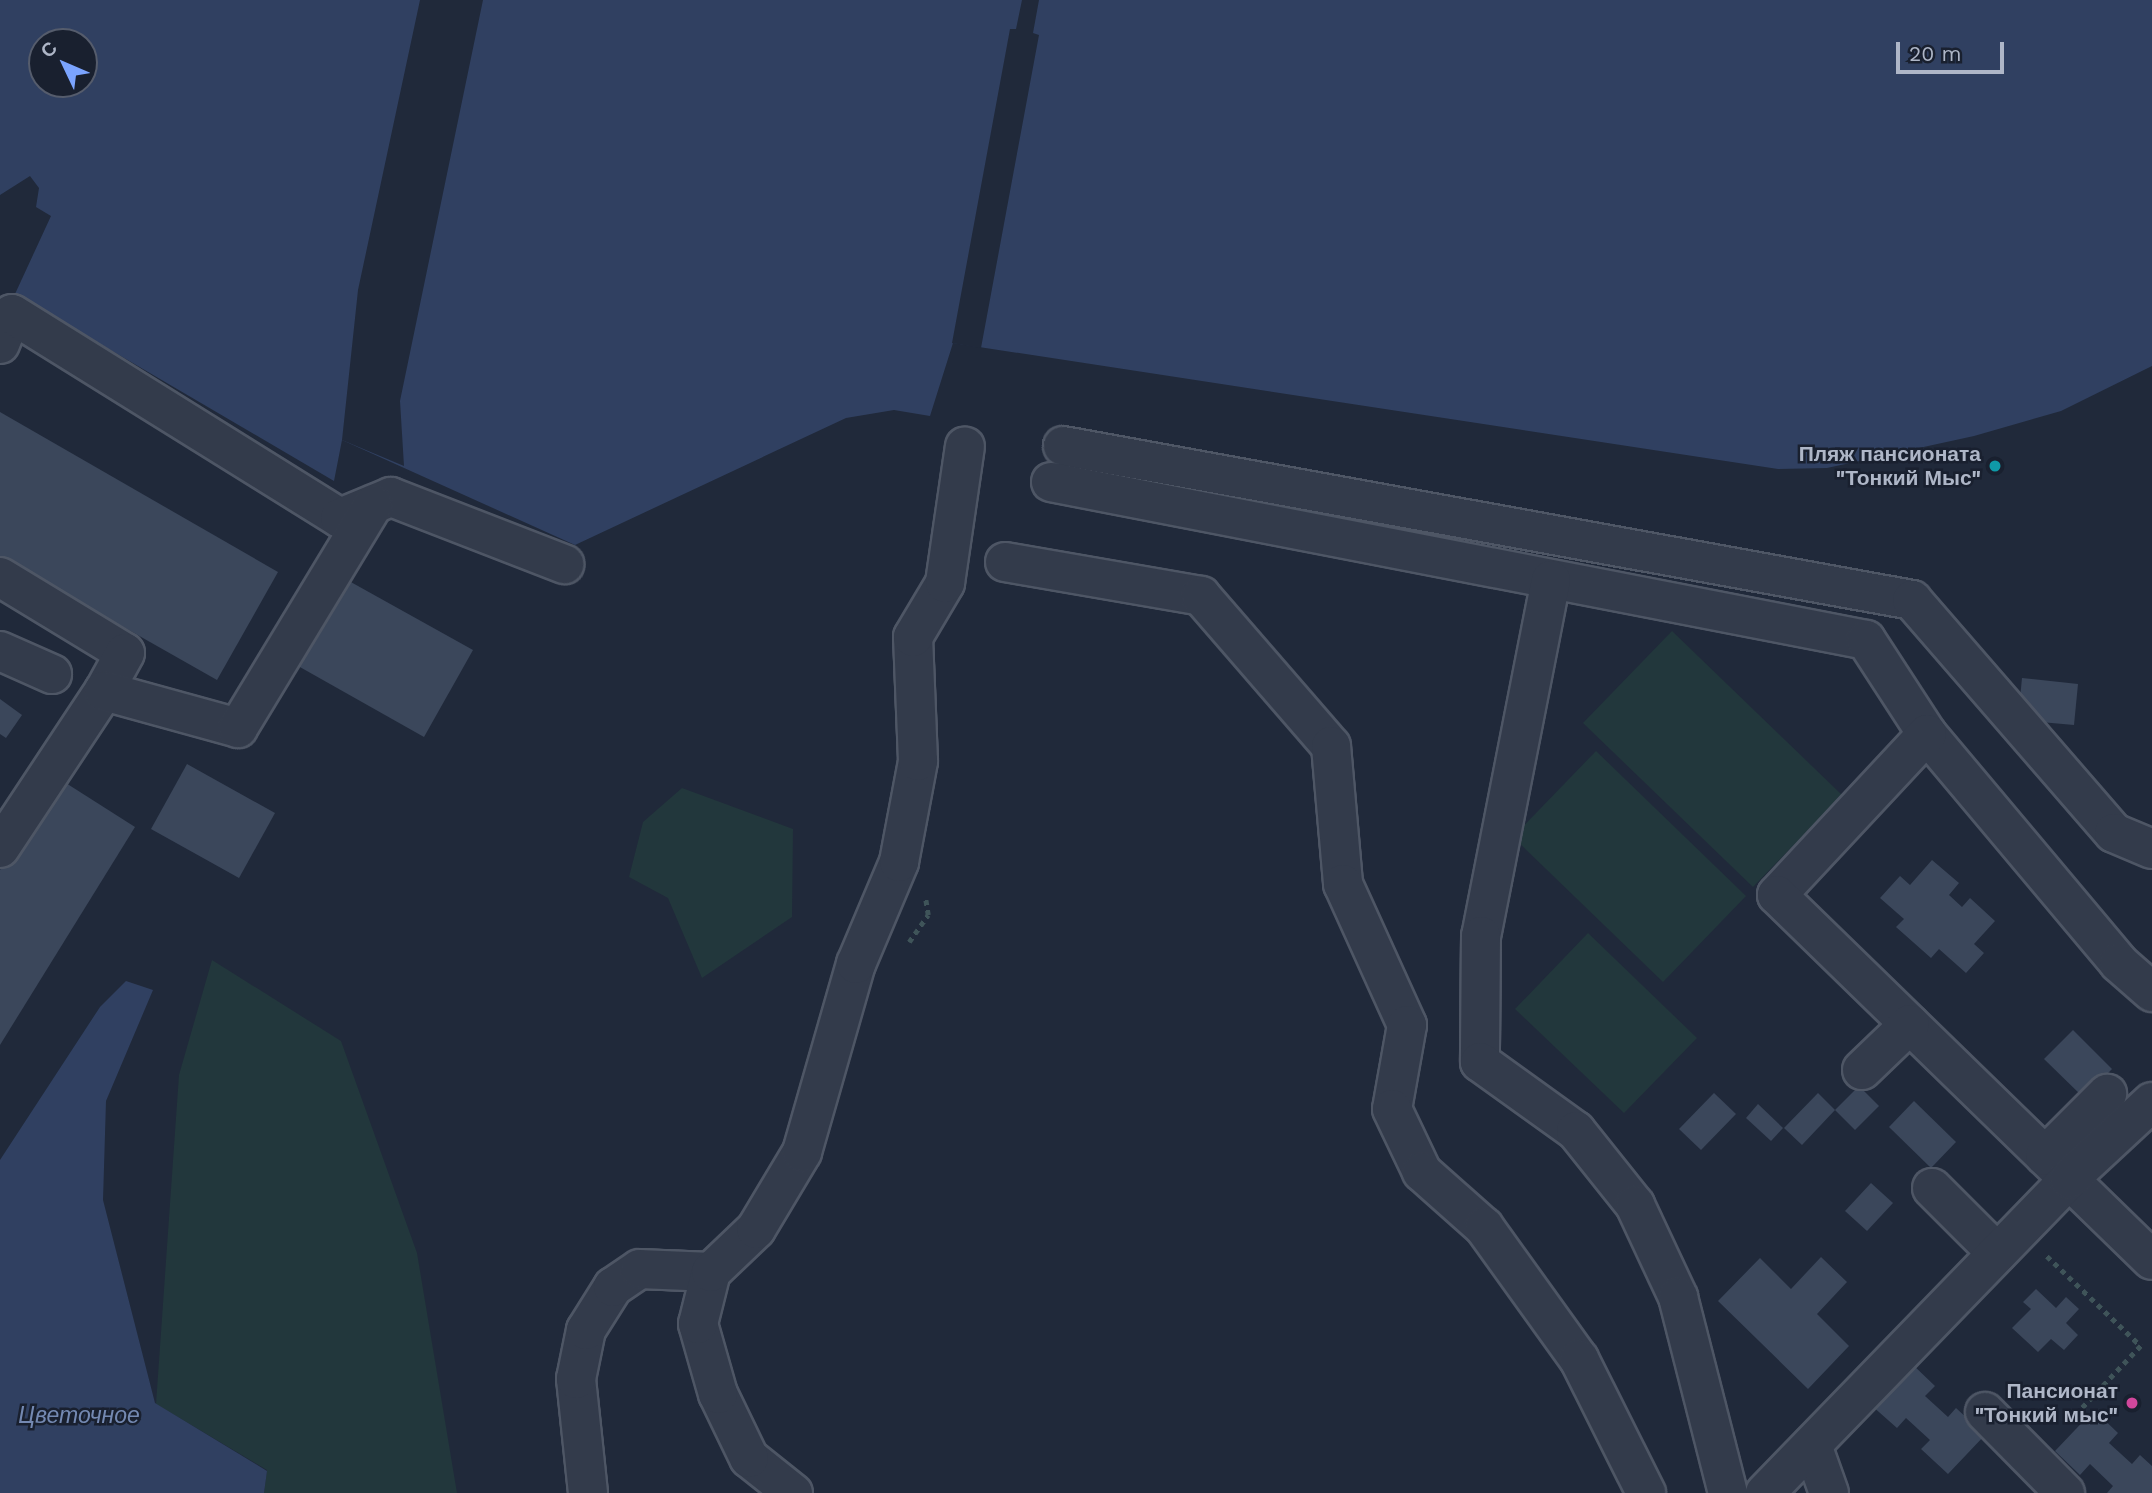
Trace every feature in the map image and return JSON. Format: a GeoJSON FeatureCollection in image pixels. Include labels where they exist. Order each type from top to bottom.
{"type":"FeatureCollection","features":[{"type":"Feature","properties":{"kind":"lane"},"geometry":{"type":"LineString","coordinates":[[0,344],[12,314],[340,518],[391,497],[564,564]]}},
{"type":"Feature","properties":{"kind":"lane"},"geometry":{"type":"LineString","coordinates":[[793,1493],[749,1458],[718,1394],[698,1324],[711,1272],[756,1228],[802,1152],[856,964],[899,862],[918,761],[914,637],[945,583],[965,446]]}},
{"type":"Feature","properties":{"kind":"lane"},"geometry":{"type":"LineString","coordinates":[[1063,446],[1912,600],[2114,833],[2152,849]]}},
{"type":"Feature","properties":{"kind":"lane"},"geometry":{"type":"LineString","coordinates":[[1051,482],[1866,640],[1927,734],[2119,963],[2152,992]]}},
{"type":"Feature","properties":{"kind":"lane"},"geometry":{"type":"LineString","coordinates":[[104,691],[238,728],[373,505]]}},
{"type":"Feature","properties":{"kind":"lane"},"geometry":{"type":"LineString","coordinates":[[1005,562],[1201,596],[1331,746],[1343,884],[1407,1026],[1392,1109],[1422,1172],[1484,1227],[1579,1359],[1646,1493]]}},
{"type":"Feature","properties":{"kind":"lane"},"geometry":{"type":"LineString","coordinates":[[0,578],[125,653],[104,691],[0,848]]}},
{"type":"Feature","properties":{"kind":"lane"},"geometry":{"type":"LineString","coordinates":[[1552,580],[1481,936],[1480,1062],[1576,1131],[1635,1205],[1678,1297],[1728,1493]]}},
{"type":"Feature","properties":{"kind":"lane"},"geometry":{"type":"LineString","coordinates":[[0,651],[52,674]]}},
{"type":"Feature","properties":{"kind":"lane"},"geometry":{"type":"LineString","coordinates":[[1927,734],[1777,895],[2152,1260]]}},
{"type":"Feature","properties":{"kind":"lane"},"geometry":{"type":"LineString","coordinates":[[1862,1070],[1910,1024]]}},
{"type":"Feature","properties":{"kind":"lane"},"geometry":{"type":"LineString","coordinates":[[1765,1493],[1997,1253],[2107,1094]]}},
{"type":"Feature","properties":{"kind":"lane"},"geometry":{"type":"LineString","coordinates":[[2057,1168],[2152,1102]]}},
{"type":"Feature","properties":{"kind":"lane"},"geometry":{"type":"LineString","coordinates":[[1932,1188],[1997,1253]]}},
{"type":"Feature","properties":{"kind":"lane"},"geometry":{"type":"LineString","coordinates":[[588,1493],[576,1379],[586,1331],[613,1287],[640,1269],[711,1272]]}},
{"type":"Feature","properties":{"kind":"lane"},"geometry":{"type":"LineString","coordinates":[[1985,1412],[2065,1493]]}},
{"type":"Feature","properties":{"kind":"lane"},"geometry":{"type":"LineString","coordinates":[[1812,1445],[1829,1493]]}},
{"type":"Feature","properties":{"kind":"path"},"geometry":{"type":"LineString","coordinates":[[2039,1249],[2141,1346],[2067,1423]]}},
{"type":"Feature","properties":{"kind":"green space"},"geometry":{"type":"Polygon","coordinates":[[[1672,631],[1842,795],[1753,887],[1583,723],[1672,631]]]}},
{"type":"Feature","properties":{"kind":"green space"},"geometry":{"type":"Polygon","coordinates":[[[1596,751],[1746,896],[1663,982],[1513,837],[1596,751]]]}},
{"type":"Feature","properties":{"kind":"green space"},"geometry":{"type":"Polygon","coordinates":[[[682,788],[793,829],[792,917],[702,978],[668,898],[629,877],[643,822],[682,788]]]}},
{"type":"Feature","properties":{"kind":"green space"},"geometry":{"type":"Polygon","coordinates":[[[1588,933],[1697,1038],[1624,1113],[1515,1009],[1588,933]]]}},
{"type":"Feature","properties":{"kind":"green space"},"geometry":{"type":"Polygon","coordinates":[[[212,960],[341,1041],[417,1253],[457,1493],[264,1493],[267,1470],[156,1404],[179,1075],[212,960]]]}},
{"type":"Feature","properties":{"kind":"water"},"geometry":{"type":"Polygon","coordinates":[[[0,0],[2152,0],[2152,366],[2061,411],[1974,436],[1827,468],[1778,469],[953,343],[930,416],[894,410],[846,418],[575,545],[342,440],[334,481],[15,294],[51,216],[36,207],[39,188],[30,176],[0,195],[0,0]]]}},
{"type":"Feature","properties":{"kind":"water","name":"Цветочное"},"geometry":{"type":"Polygon","coordinates":[[[126,981],[153,990],[106,1101],[103,1200],[155,1403],[267,1471],[264,1493],[0,1493],[0,1160],[100,1007],[126,981]]]}},
{"type":"Feature","properties":{"kind":"pier"},"geometry":{"type":"Polygon","coordinates":[[[420,0],[483,0],[400,401],[404,466],[342,440],[358,290],[420,0]]]}},
{"type":"Feature","properties":{"kind":"pier"},"geometry":{"type":"Polygon","coordinates":[[[1022,0],[1039,0],[1033,33],[1039,35],[981,348],[952,343],[1010,29],[1016,29],[1022,0]]]}},
{"type":"Feature","properties":{"kind":"building"},"geometry":{"type":"Polygon","coordinates":[[[0,412],[278,572],[217,680],[0,557],[0,412]]]}},
{"type":"Feature","properties":{"kind":"building"},"geometry":{"type":"Polygon","coordinates":[[[340,576],[473,650],[424,737],[291,662],[340,576]]]}},
{"type":"Feature","properties":{"kind":"building"},"geometry":{"type":"Polygon","coordinates":[[[2022,678],[2078,684],[2074,725],[2018,720],[2022,678]]]}},
{"type":"Feature","properties":{"kind":"building"},"geometry":{"type":"Polygon","coordinates":[[[0,699],[22,715],[6,738],[0,734],[0,699]]]}},
{"type":"Feature","properties":{"kind":"building"},"geometry":{"type":"Polygon","coordinates":[[[187,764],[275,813],[239,878],[151,829],[187,764]]]}},
{"type":"Feature","properties":{"kind":"building"},"geometry":{"type":"Polygon","coordinates":[[[58,778],[135,827],[0,1045],[0,870],[58,778]]]}},
{"type":"Feature","properties":{"kind":"building"},"geometry":{"type":"Polygon","coordinates":[[[1932,860],[1959,883],[1949,895],[1962,907],[1970,898],[1995,921],[1974,944],[1984,953],[1966,973],[1939,949],[1931,958],[1896,927],[1904,919],[1880,898],[1900,876],[1910,885],[1932,860]]]}},
{"type":"Feature","properties":{"kind":"building"},"geometry":{"type":"Polygon","coordinates":[[[2073,1030],[2112,1069],[2084,1098],[2044,1059],[2073,1030]]]}},
{"type":"Feature","properties":{"kind":"building"},"geometry":{"type":"Polygon","coordinates":[[[1859,1086],[1879,1106],[1855,1130],[1835,1110],[1859,1086]]]}},
{"type":"Feature","properties":{"kind":"building"},"geometry":{"type":"Polygon","coordinates":[[[1714,1093],[1736,1114],[1701,1150],[1679,1129],[1714,1093]]]}},
{"type":"Feature","properties":{"kind":"building"},"geometry":{"type":"Polygon","coordinates":[[[1818,1093],[1835,1110],[1802,1145],[1784,1128],[1818,1093]]]}},
{"type":"Feature","properties":{"kind":"building"},"geometry":{"type":"Polygon","coordinates":[[[1914,1101],[1956,1142],[1931,1168],[1889,1127],[1914,1101]]]}},
{"type":"Feature","properties":{"kind":"building"},"geometry":{"type":"Polygon","coordinates":[[[1758,1104],[1783,1128],[1771,1141],[1746,1118],[1758,1104]]]}},
{"type":"Feature","properties":{"kind":"building"},"geometry":{"type":"Polygon","coordinates":[[[1871,1183],[1893,1203],[1867,1231],[1845,1211],[1871,1183]]]}},
{"type":"Feature","properties":{"kind":"building"},"geometry":{"type":"Polygon","coordinates":[[[1821,1257],[1847,1282],[1817,1314],[1849,1346],[1808,1389],[1718,1301],[1760,1258],[1791,1289],[1821,1257]]]}},
{"type":"Feature","properties":{"kind":"building"},"geometry":{"type":"Polygon","coordinates":[[[2036,1289],[2056,1308],[2066,1297],[2079,1309],[2066,1323],[2078,1335],[2064,1350],[2051,1339],[2038,1352],[2012,1328],[2031,1309],[2023,1302],[2036,1289]]]}},
{"type":"Feature","properties":{"kind":"building"},"geometry":{"type":"Polygon","coordinates":[[[1911,1363],[1935,1386],[1925,1396],[1948,1417],[1956,1408],[1985,1435],[1948,1474],[1921,1449],[1930,1440],[1906,1418],[1897,1428],[1871,1405],[1911,1363]]]}},
{"type":"Feature","properties":{"kind":"building"},"geometry":{"type":"Polygon","coordinates":[[[2094,1410],[2118,1433],[2109,1443],[2132,1464],[2140,1455],[2152,1466],[2152,1493],[2107,1493],[2113,1486],[2090,1464],[2080,1475],[2055,1451],[2094,1410]]]}},
{"type":"Feature","properties":{"kind":"place","name":"Пляж пансионата \"Тонкий Мыс\""},"geometry":{"type":"Point","coordinates":[1995,466]}},
{"type":"Feature","properties":{"kind":"place","name":"Пансионат \"Тонкий мыс\""},"geometry":{"type":"Point","coordinates":[2132,1403]}}]}
